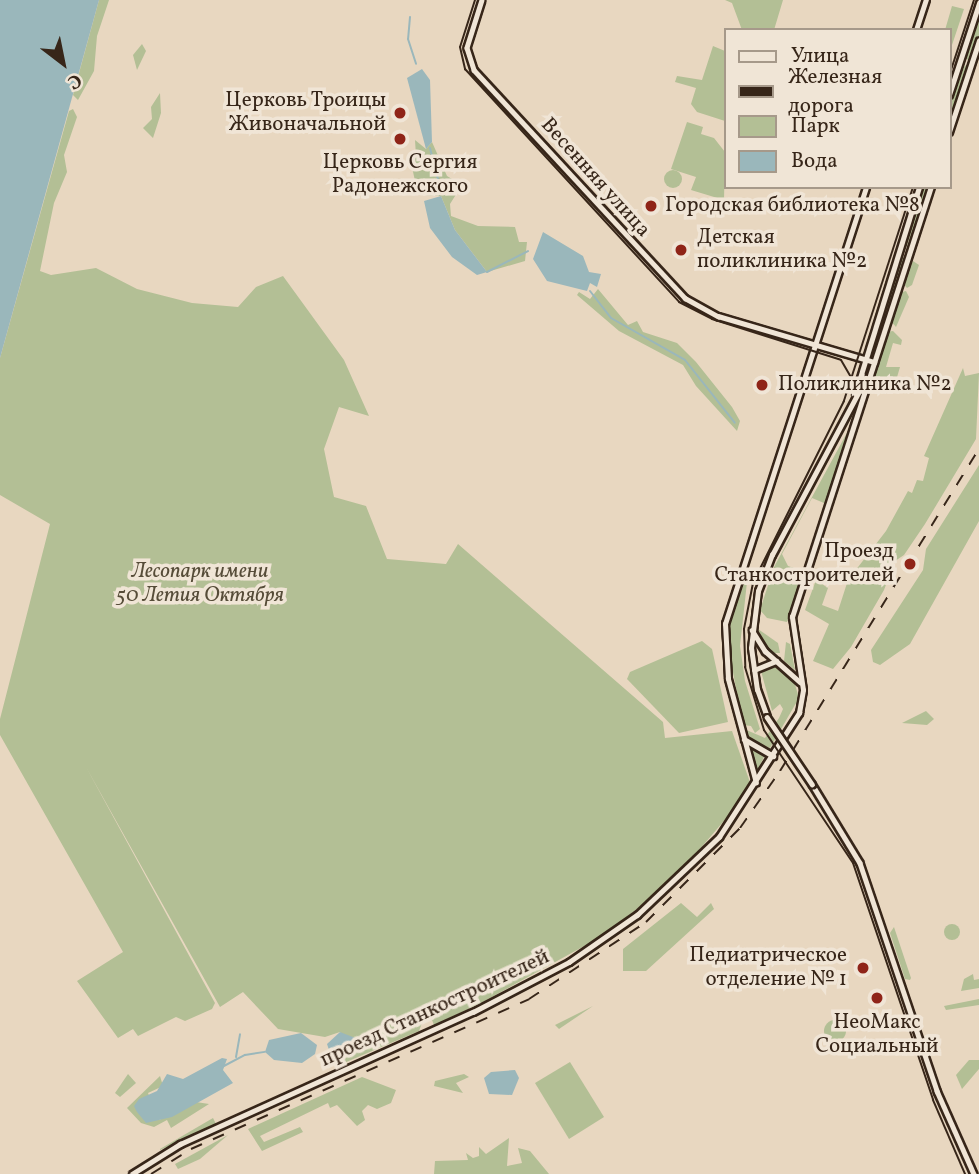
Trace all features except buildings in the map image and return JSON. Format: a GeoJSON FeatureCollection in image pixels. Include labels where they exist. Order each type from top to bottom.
{"type":"FeatureCollection","features":[{"type":"Feature","properties":{"kind":"main road","name":"Весенняя улица"},"geometry":{"type":"LineString","coordinates":[[482,0],[467,48],[468,59],[691,303],[815,346],[874,362]]}},
{"type":"Feature","properties":{"kind":"main road"},"geometry":{"type":"LineString","coordinates":[[917,28],[926,0]]}},
{"type":"Feature","properties":{"kind":"main road"},"geometry":{"type":"LineString","coordinates":[[951,89],[978,6]]}},
{"type":"Feature","properties":{"kind":"main road"},"geometry":{"type":"LineString","coordinates":[[951,126],[979,41]]}},
{"type":"Feature","properties":{"kind":"main road"},"geometry":{"type":"LineString","coordinates":[[960,61],[971,65]]}},
{"type":"Feature","properties":{"kind":"main road"},"geometry":{"type":"LineString","coordinates":[[756,784],[728,679],[725,624],[865,189]]}},
{"type":"Feature","properties":{"kind":"main road"},"geometry":{"type":"LineString","coordinates":[[852,405],[918,189]]}},
{"type":"Feature","properties":{"kind":"main road"},"geometry":{"type":"LineString","coordinates":[[803,685],[792,617],[930,189]]}},
{"type":"Feature","properties":{"kind":"main road"},"geometry":{"type":"LineString","coordinates":[[899,250],[909,253]]}},
{"type":"Feature","properties":{"kind":"main road"},"geometry":{"type":"LineString","coordinates":[[874,362],[772,555],[758,591],[752,629],[753,671],[767,716],[860,863],[935,1084],[974,1174]]}},
{"type":"Feature","properties":{"kind":"main road"},"geometry":{"type":"LineString","coordinates":[[752,629],[776,661],[803,685]]}},
{"type":"Feature","properties":{"kind":"main road"},"geometry":{"type":"LineString","coordinates":[[753,671],[776,661]]}},
{"type":"Feature","properties":{"kind":"main road","name":"проезд Станкостроителей"},"geometry":{"type":"LineString","coordinates":[[132,1174],[180,1144],[506,997],[569,962],[637,915],[680,877],[719,837],[756,784],[799,713],[803,685]]}},
{"type":"Feature","properties":{"kind":"main road"},"geometry":{"type":"LineString","coordinates":[[743,738],[774,756]]}},
{"type":"Feature","properties":{"kind":"green space"},"geometry":{"type":"Polygon","coordinates":[[[99,0],[109,0],[97,36],[94,71],[78,100],[73,95],[99,0]]]}},
{"type":"Feature","properties":{"kind":"green space"},"geometry":{"type":"Polygon","coordinates":[[[725,0],[783,0],[775,28],[741,28],[732,3],[725,0]]]}},
{"type":"Feature","properties":{"kind":"green space"},"geometry":{"type":"Polygon","coordinates":[[[952,6],[964,9],[951,48],[951,28],[946,28],[952,6]]]}},
{"type":"Feature","properties":{"kind":"green space"},"geometry":{"type":"Polygon","coordinates":[[[979,14],[979,36],[969,61],[965,57],[979,14]]]}},
{"type":"Feature","properties":{"kind":"green space"},"geometry":{"type":"Polygon","coordinates":[[[142,44],[146,51],[137,70],[133,55],[142,44]]]}},
{"type":"Feature","properties":{"kind":"green space"},"geometry":{"type":"Polygon","coordinates":[[[713,46],[724,51],[724,121],[697,112],[691,104],[696,88],[675,82],[677,76],[702,80],[713,46]]]}},
{"type":"Feature","properties":{"kind":"green space"},"geometry":{"type":"Polygon","coordinates":[[[965,65],[968,69],[951,119],[951,100],[965,65]]]}},
{"type":"Feature","properties":{"kind":"green space"},"geometry":{"type":"Polygon","coordinates":[[[160,93],[161,113],[153,138],[143,128],[152,119],[151,107],[160,93]]]}},
{"type":"Feature","properties":{"kind":"green space","name":"Лесопарк имени 50 Летия Октября"},"geometry":{"type":"Polygon","coordinates":[[[73,109],[77,117],[64,155],[67,172],[54,203],[40,271],[51,275],[96,268],[137,289],[192,303],[238,307],[256,287],[283,276],[344,360],[369,416],[339,407],[324,449],[334,497],[366,506],[387,559],[446,564],[458,544],[663,722],[665,738],[732,731],[752,788],[676,877],[606,934],[479,1004],[434,1025],[432,1020],[422,1023],[419,1031],[344,1063],[336,1051],[354,1047],[340,1032],[325,1037],[278,1029],[243,992],[220,1007],[86,767],[215,1003],[212,1009],[185,1021],[176,1017],[138,1036],[133,1029],[118,1038],[77,981],[123,952],[0,735],[0,719],[50,524],[0,495],[0,358],[69,111],[73,109]]]}},
{"type":"Feature","properties":{"kind":"green space"},"geometry":{"type":"Polygon","coordinates":[[[687,122],[703,127],[701,134],[714,138],[724,151],[724,200],[691,190],[696,177],[671,169],[687,122]]]}},
{"type":"Feature","properties":{"kind":"green space"},"geometry":{"type":"Polygon","coordinates":[[[415,140],[426,149],[432,142],[447,176],[462,185],[450,204],[451,216],[478,226],[515,227],[519,242],[527,242],[525,261],[487,272],[455,230],[441,196],[403,194],[417,190],[410,158],[416,156],[415,140]]]}},
{"type":"Feature","properties":{"kind":"green space"},"geometry":{"type":"Polygon","coordinates":[[[673,170],[679,173],[682,179],[679,185],[673,188],[667,185],[664,179],[667,173],[673,170]]]}},
{"type":"Feature","properties":{"kind":"green space"},"geometry":{"type":"Polygon","coordinates":[[[922,189],[928,189],[906,248],[904,246],[922,189]]]}},
{"type":"Feature","properties":{"kind":"green space"},"geometry":{"type":"Polygon","coordinates":[[[906,257],[874,357],[871,357],[901,258],[906,257]]]}},
{"type":"Feature","properties":{"kind":"green space"},"geometry":{"type":"Polygon","coordinates":[[[913,261],[919,265],[912,285],[907,288],[902,282],[913,261]]]}},
{"type":"Feature","properties":{"kind":"green space"},"geometry":{"type":"Polygon","coordinates":[[[598,289],[628,325],[637,321],[643,332],[677,343],[696,362],[732,407],[740,421],[737,431],[696,386],[683,365],[619,331],[577,295],[579,292],[590,299],[598,289]]]}},
{"type":"Feature","properties":{"kind":"green space"},"geometry":{"type":"Polygon","coordinates":[[[906,291],[909,297],[896,327],[890,320],[898,293],[906,291]]]}},
{"type":"Feature","properties":{"kind":"green space"},"geometry":{"type":"Polygon","coordinates":[[[893,331],[902,340],[901,345],[893,343],[886,367],[900,367],[893,391],[869,386],[886,332],[893,331]]]}},
{"type":"Feature","properties":{"kind":"green space"},"geometry":{"type":"Polygon","coordinates":[[[963,368],[965,376],[979,373],[976,439],[925,524],[904,555],[895,561],[884,590],[851,647],[833,669],[813,661],[829,624],[805,610],[816,580],[828,588],[822,605],[838,611],[848,580],[886,531],[908,491],[912,493],[917,480],[923,481],[929,458],[924,456],[963,368]]]}},
{"type":"Feature","properties":{"kind":"green space"},"geometry":{"type":"Polygon","coordinates":[[[849,429],[818,528],[824,503],[812,498],[782,554],[788,566],[803,571],[787,622],[767,618],[760,610],[774,567],[849,429]]]}},
{"type":"Feature","properties":{"kind":"green space"},"geometry":{"type":"Polygon","coordinates":[[[979,465],[979,521],[910,644],[880,665],[873,662],[871,650],[923,570],[926,549],[979,465]]]}},
{"type":"Feature","properties":{"kind":"green space"},"geometry":{"type":"Polygon","coordinates":[[[748,573],[740,646],[745,681],[760,729],[755,733],[751,726],[743,725],[728,646],[730,621],[748,573]]]}},
{"type":"Feature","properties":{"kind":"green space"},"geometry":{"type":"Polygon","coordinates":[[[758,629],[778,643],[780,653],[769,653],[758,629]]]}},
{"type":"Feature","properties":{"kind":"green space"},"geometry":{"type":"Polygon","coordinates":[[[702,641],[712,649],[728,722],[679,733],[627,679],[630,672],[702,641]]]}},
{"type":"Feature","properties":{"kind":"green space"},"geometry":{"type":"Polygon","coordinates":[[[786,642],[790,644],[795,670],[784,661],[786,642]]]}},
{"type":"Feature","properties":{"kind":"green space"},"geometry":{"type":"Polygon","coordinates":[[[774,665],[794,681],[799,698],[770,748],[749,738],[744,729],[765,738],[779,718],[783,709],[780,704],[772,711],[761,671],[774,665]]]}},
{"type":"Feature","properties":{"kind":"green space"},"geometry":{"type":"Polygon","coordinates":[[[926,711],[934,719],[927,725],[902,723],[926,711]]]}},
{"type":"Feature","properties":{"kind":"green space"},"geometry":{"type":"Polygon","coordinates":[[[748,745],[766,753],[757,771],[753,768],[748,745]]]}},
{"type":"Feature","properties":{"kind":"green space"},"geometry":{"type":"Polygon","coordinates":[[[681,903],[697,917],[711,903],[714,909],[646,971],[623,971],[623,949],[681,903]]]}},
{"type":"Feature","properties":{"kind":"green space"},"geometry":{"type":"Polygon","coordinates":[[[952,924],[958,926],[958,938],[952,940],[946,938],[944,932],[946,926],[952,924]]]}},
{"type":"Feature","properties":{"kind":"green space"},"geometry":{"type":"Polygon","coordinates":[[[894,927],[910,980],[905,979],[890,933],[894,927]]]}},
{"type":"Feature","properties":{"kind":"green space"},"geometry":{"type":"Polygon","coordinates":[[[973,974],[974,980],[979,979],[979,988],[961,991],[964,979],[973,974]]]}},
{"type":"Feature","properties":{"kind":"green space"},"geometry":{"type":"Polygon","coordinates":[[[979,999],[979,1005],[946,1010],[944,1006],[979,999]]]}},
{"type":"Feature","properties":{"kind":"green space"},"geometry":{"type":"Polygon","coordinates":[[[593,1006],[559,1029],[555,1025],[593,1006]]]}},
{"type":"Feature","properties":{"kind":"green space"},"geometry":{"type":"Polygon","coordinates":[[[835,1020],[843,1023],[846,1031],[843,1039],[835,1042],[827,1039],[824,1031],[827,1023],[835,1020]]]}},
{"type":"Feature","properties":{"kind":"green space"},"geometry":{"type":"Polygon","coordinates":[[[969,1060],[979,1060],[979,1069],[962,1089],[956,1075],[969,1060]]]}},
{"type":"Feature","properties":{"kind":"green space"},"geometry":{"type":"Polygon","coordinates":[[[570,1062],[604,1117],[569,1139],[535,1083],[570,1062]]]}},
{"type":"Feature","properties":{"kind":"green space"},"geometry":{"type":"Polygon","coordinates":[[[128,1074],[136,1083],[120,1097],[115,1093],[128,1074]]]}},
{"type":"Feature","properties":{"kind":"green space"},"geometry":{"type":"Polygon","coordinates":[[[464,1074],[469,1077],[456,1083],[463,1093],[434,1086],[435,1081],[464,1074]]]}},
{"type":"Feature","properties":{"kind":"green space"},"geometry":{"type":"Polygon","coordinates":[[[160,1076],[163,1086],[148,1093],[159,1120],[196,1102],[209,1104],[171,1128],[167,1120],[154,1127],[141,1123],[127,1108],[160,1076]]]}},
{"type":"Feature","properties":{"kind":"green space"},"geometry":{"type":"Polygon","coordinates":[[[362,1077],[396,1090],[391,1103],[377,1109],[368,1105],[362,1111],[365,1120],[357,1126],[337,1105],[330,1108],[328,1103],[260,1136],[264,1142],[300,1127],[303,1132],[262,1151],[248,1129],[362,1077]]]}},
{"type":"Feature","properties":{"kind":"green space"},"geometry":{"type":"Polygon","coordinates":[[[213,1118],[216,1124],[160,1150],[160,1149],[213,1118]]]}},
{"type":"Feature","properties":{"kind":"green space"},"geometry":{"type":"Polygon","coordinates":[[[228,1135],[200,1159],[178,1169],[175,1164],[228,1135]]]}},
{"type":"Feature","properties":{"kind":"green space"},"geometry":{"type":"Polygon","coordinates":[[[509,1138],[507,1166],[522,1163],[518,1148],[530,1151],[549,1174],[434,1174],[435,1161],[468,1160],[466,1153],[473,1158],[479,1156],[479,1147],[486,1154],[509,1138]]]}},
{"type":"Feature","properties":{"kind":"water"},"geometry":{"type":"Polygon","coordinates":[[[0,0],[99,0],[0,358],[0,0]]]}},
{"type":"Feature","properties":{"kind":"water"},"geometry":{"type":"Polygon","coordinates":[[[422,69],[430,80],[432,142],[426,149],[407,78],[422,69]]]}},
{"type":"Feature","properties":{"kind":"water"},"geometry":{"type":"Polygon","coordinates":[[[441,196],[455,230],[487,272],[477,275],[452,257],[430,228],[424,201],[441,196]]]}},
{"type":"Feature","properties":{"kind":"water"},"geometry":{"type":"Polygon","coordinates":[[[543,232],[583,256],[589,272],[601,274],[597,287],[590,283],[587,291],[547,281],[533,259],[543,232]]]}},
{"type":"Feature","properties":{"kind":"water"},"geometry":{"type":"Polygon","coordinates":[[[340,1032],[358,1039],[361,1044],[329,1050],[327,1044],[340,1032]]]}},
{"type":"Feature","properties":{"kind":"water"},"geometry":{"type":"Polygon","coordinates":[[[301,1033],[317,1045],[315,1054],[302,1063],[274,1060],[265,1052],[269,1040],[301,1033]]]}},
{"type":"Feature","properties":{"kind":"water"},"geometry":{"type":"Polygon","coordinates":[[[222,1058],[227,1059],[223,1070],[233,1083],[172,1117],[146,1123],[137,1112],[134,1106],[139,1099],[157,1091],[167,1074],[183,1079],[222,1058]]]}},
{"type":"Feature","properties":{"kind":"water"},"geometry":{"type":"Polygon","coordinates":[[[515,1070],[519,1078],[512,1095],[489,1094],[484,1078],[491,1072],[515,1070]]]}},
{"type":"Feature","properties":{"kind":"waterway"},"geometry":{"type":"LineString","coordinates":[[410,17],[408,39],[416,64]]}},
{"type":"Feature","properties":{"kind":"waterway"},"geometry":{"type":"LineString","coordinates":[[430,148],[441,191]]}},
{"type":"Feature","properties":{"kind":"waterway"},"geometry":{"type":"LineString","coordinates":[[487,272],[528,251]]}},
{"type":"Feature","properties":{"kind":"waterway"},"geometry":{"type":"LineString","coordinates":[[590,291],[611,318],[685,360],[735,423]]}},
{"type":"Feature","properties":{"kind":"waterway"},"geometry":{"type":"LineString","coordinates":[[236,1057],[240,1034]]}},
{"type":"Feature","properties":{"kind":"waterway"},"geometry":{"type":"LineString","coordinates":[[222,1067],[245,1055],[265,1052]]}},
{"type":"Feature","properties":{"kind":"tram line"},"geometry":{"type":"LineString","coordinates":[[475,0],[460,47],[465,69],[679,302],[712,319],[841,360],[851,377]]}},
{"type":"Feature","properties":{"kind":"tram line"},"geometry":{"type":"LineString","coordinates":[[951,70],[974,0]]}},
{"type":"Feature","properties":{"kind":"tram line"},"geometry":{"type":"LineString","coordinates":[[912,189],[844,401],[753,583],[744,629],[745,667],[764,730],[853,863],[933,1100],[965,1174]]}},
{"type":"Feature","properties":{"kind":"railway"},"geometry":{"type":"LineString","coordinates":[[151,1174],[191,1149],[529,999],[646,922],[740,828],[780,771],[979,449]]}},
{"type":"Feature","properties":{"kind":"place","name":"Церковь Троицы Живоначальной"},"geometry":{"type":"Point","coordinates":[400,113]}},
{"type":"Feature","properties":{"kind":"place","name":"Церковь Сергия Радонежского"},"geometry":{"type":"Point","coordinates":[400,139]}},
{"type":"Feature","properties":{"kind":"place","name":"Городская библиотека №8"},"geometry":{"type":"Point","coordinates":[651,206]}},
{"type":"Feature","properties":{"kind":"place","name":"Детская поликлиника №2"},"geometry":{"type":"Point","coordinates":[681,250]}},
{"type":"Feature","properties":{"kind":"place","name":"Поликлиника №2"},"geometry":{"type":"Point","coordinates":[762,385]}},
{"type":"Feature","properties":{"kind":"place","name":"Проезд Станкостроителей"},"geometry":{"type":"Point","coordinates":[910,564]}},
{"type":"Feature","properties":{"kind":"place","name":"Педиатрическое отделение № 1"},"geometry":{"type":"Point","coordinates":[863,968]}},
{"type":"Feature","properties":{"kind":"place","name":"НеоМакс Социальный"},"geometry":{"type":"Point","coordinates":[877,998]}}]}
